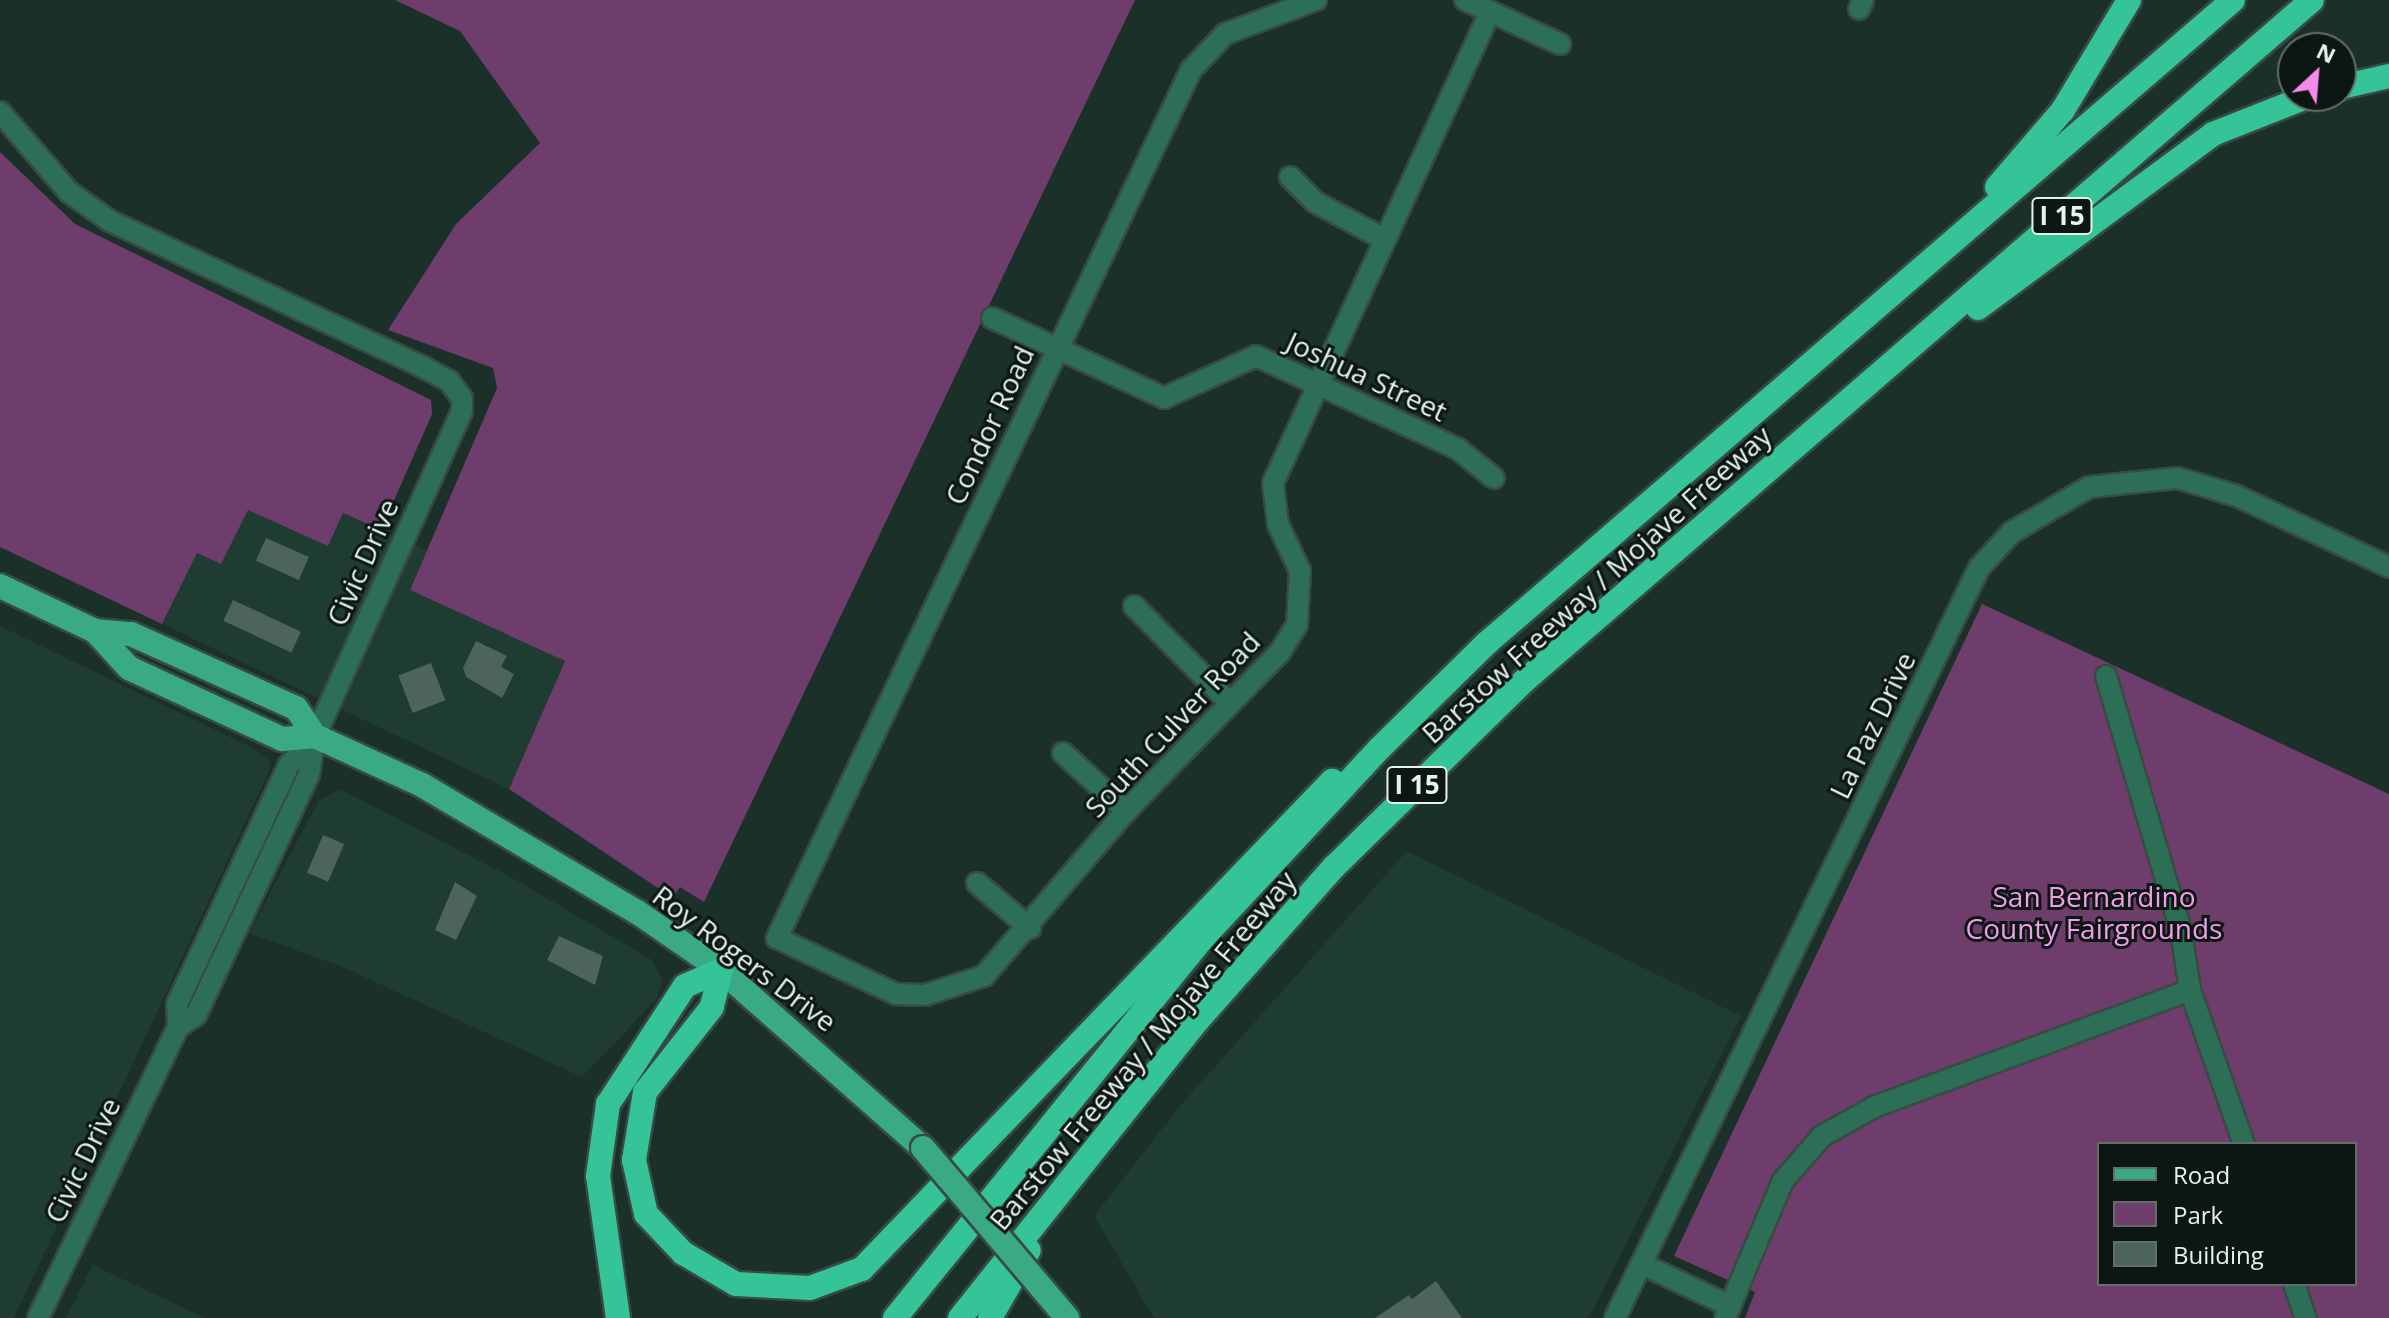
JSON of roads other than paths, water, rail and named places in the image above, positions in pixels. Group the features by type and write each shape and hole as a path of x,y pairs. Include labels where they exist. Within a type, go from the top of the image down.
{"highway":[{"path":"1943,249 2063,110 2129,0"},
{"name":"Barstow Freeway / Mojave Freeway","path":"895,1318 1200,941 1380,748 1488,642 2233,0"},
{"name":"Barstow Freeway / Mojave Freeway","path":"960,1318 1198,1020 1334,867 1524,681 2312,0"},
{"path":"2357,83 2389,76"},
{"path":"1812,431 2213,134 2277,109"},
{"path":"721,970 712,1007 645,1092 634,1160 646,1214 683,1253 736,1284 810,1288 862,1269 1319,790 1380,748"},
{"path":"618,1318 598,1176 608,1104 685,986 721,970"},
{"path":"990,1318 1067,1183"}],"main road":[{"name":"Roy Rogers Drive","path":"0,586 95,631 131,634 296,708 315,736"},
{"name":"Roy Rogers Drive","path":"95,631 129,668 282,739 315,736 422,785 637,912 721,970 923,1148 1068,1318"}],"street":[{"name":"Condor Road","path":"777,938 1056,350 1208,47 1243,25 1316,0"},
{"path":"1465,0 1560,44"},
{"name":"South Culver Road","path":"777,938 896,994 925,995 984,976 1030,928 1126,811 1280,652 1297,625 1300,571 1278,524 1273,483 1316,381 1490,12"},
{"name":"Civic Drive","path":"0,112 69,192 110,221 449,381 462,398 462,411 315,736 289,765 177,1004 178,1027 38,1318"},
{"path":"1290,177 1315,202 1384,239"},
{"name":"Joshua Street","path":"992,318 1164,398 1256,356 1458,449 1494,478"},
{"name":"La Paz Drive","path":"1615,1318 1979,568 2012,532 2089,487 2178,478 2237,496 2389,567"},
{"path":"1134,606 1229,702"},
{"path":"2106,676 2181,931 2190,990 2243,1142"},
{"path":"1063,753 1126,811"},
{"path":"977,883 1030,928"},
{"path":"1642,1264 1727,1312 1783,1181 1822,1136 1874,1107 2190,990"},
{"path":"2295,1286 2306,1318"}],"park label":[{"name":"San Bernardino County Fairgrounds","path":"2094,912"}]}
